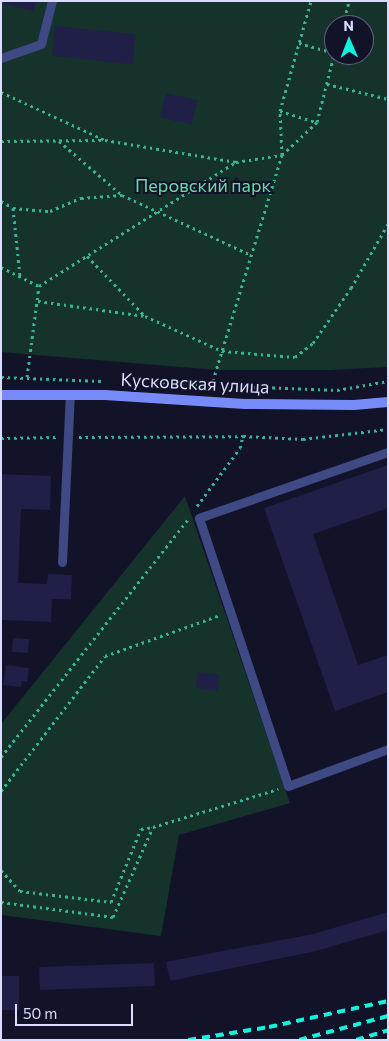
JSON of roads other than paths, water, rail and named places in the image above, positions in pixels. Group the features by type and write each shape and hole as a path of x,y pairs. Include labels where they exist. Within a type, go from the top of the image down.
{"street":[{"name":"Кусковская улица","path":"1,395 70,394 245,404 354,406 388,402"}],"lane":[{"path":"1,58 41,44 52,1"},
{"path":"62,562 70,394"},
{"path":"388,452 199,518 288,786 388,749"}],"railway":[{"path":"188,1040 269,1027 388,1001"},
{"path":"299,1040 388,1016"},
{"path":"356,1040 388,1030"}],"park label":[{"name":"Перовский парк","path":"203,185"}]}
